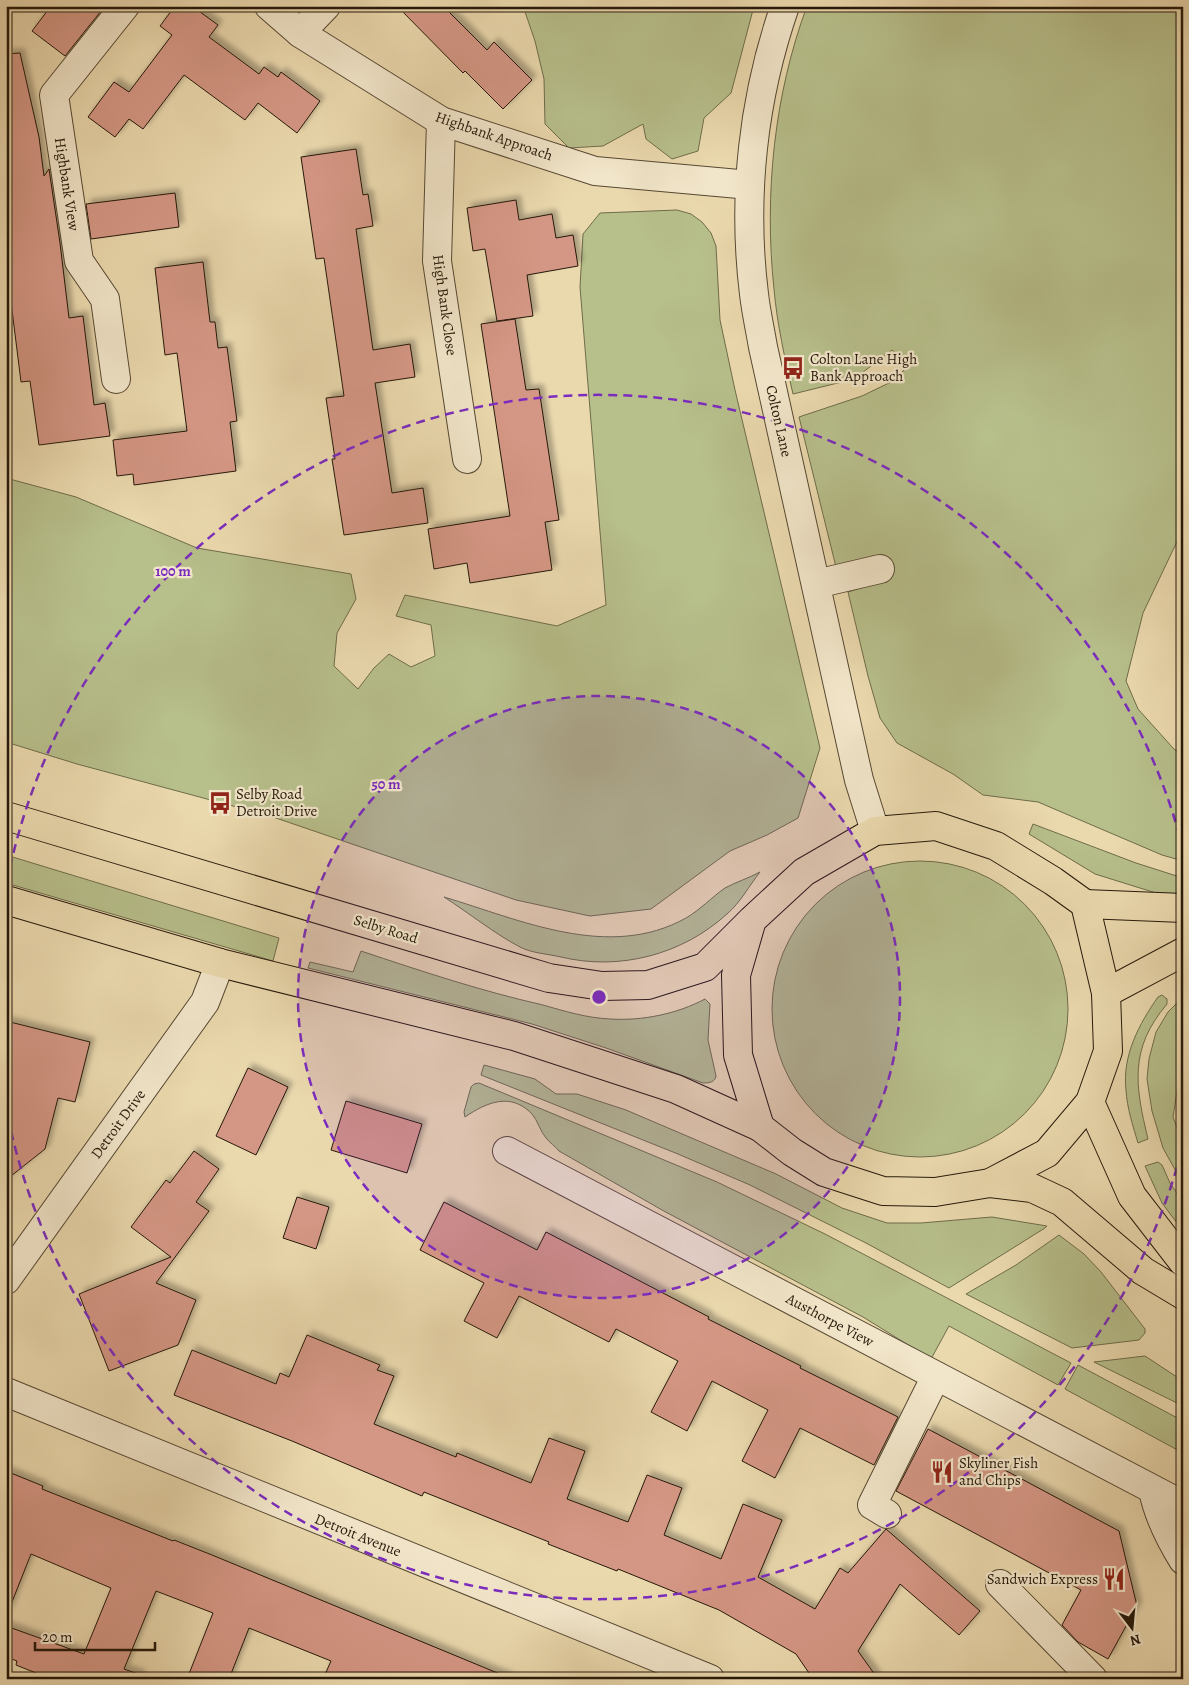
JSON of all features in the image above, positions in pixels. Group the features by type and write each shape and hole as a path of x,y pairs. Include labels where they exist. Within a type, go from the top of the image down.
{"main road":[{"name":"Selby Road","path":"6,816 549,978 602,986 648,985 705,967 804,872 875,831"},
{"path":"875,831 936,826 996,846 1053,881 1085,904 1183,908"},
{"path":"6,900 220,963 514,1036 676,1089 760,1126 792,1152 824,1172 884,1191 935,1192 990,1183 1032,1188 1062,1202 1143,1271 1183,1296"},
{"path":"990,1183 1047,1152 1090,1102 1108,1051 1106,993 1085,904"},
{"path":"752,920 736,975 738,1055 760,1126"},
{"path":"1106,993 1183,952"},
{"path":"1090,1102 1132,1196 1183,1262"}],"street":[{"name":"Highbank View","path":"116,379 105,299 79,261 54,96 125,6"},
{"name":"Highbank Approach","path":"269,6 300,33 441,121 595,171 750,185"},
{"path":"300,33 326,6"},
{"name":"Colton Lane","path":"785,6 763,85 754,137 750,185 750,242 754,295 763,347 859,780 875,831"},
{"name":"High Bank Close","path":"441,121 437,261 467,459"},
{"path":"816,584 880,569"},
{"name":"Detroit Drive","path":"6,1280 205,1002 220,963"},
{"name":"Austhorpe View","path":"508,1151 1183,1506"},
{"path":"887,1514 872,1505 936,1376"},
{"name":"Detroit Avenue","path":"6,1392 710,1679"},
{"path":"1153,1490 1156,1505 1172,1542 1183,1560"},
{"path":"1000,1584 1093,1679"}],"green space":[{"path":"523,6 754,6 731,93 704,118 698,151 672,159 646,139 643,124 603,146 569,148 545,124 544,79 535,41"},
{"path":"807,6 1183,6 1183,529 1143,613 1126,681 1138,709 1183,757 1183,861 1162,855 1038,802 983,795 953,774 897,743 880,718 848,592 883,581 884,555 836,567 799,417 862,396 893,381 909,365 892,350 854,379 793,394 775,302 771,254 771,182 779,110 796,40"},
{"path":"677,210 691,214 702,222 711,233 716,246 720,320 820,748 798,818 767,835 730,851 651,909 590,916 516,900 270,816 77,764 6,742 6,478 76,497 197,548 351,574 356,599 337,633 334,666 358,689 374,668 389,654 411,667 435,656 431,625 396,616 405,595 557,626 606,605 580,287 583,234 600,213"},
{"path":"1033,824 1136,863 1183,878 1183,896 1156,893 1095,874 1029,834"},
{"path":"6,855 279,938 273,961 6,883"},
{"path":"920,861 949,864 977,872 1002,886 1025,904 1043,927 1057,952 1065,980 1068,1009 1065,1038 1057,1066 1043,1091 1025,1114 1002,1132 977,1146 949,1154 920,1157 891,1154 863,1146 838,1132 815,1114 797,1091 783,1066 775,1038 772,1009 775,980 783,952 797,927 815,904 838,886 863,872 891,864"},
{"path":"760,872 736,905 727,914 690,940 649,956 605,962 583,961 524,949 501,936 444,897 534,925 565,932 596,936 627,936 657,930 686,918 725,888"},
{"path":"361,951 474,987 567,1012 593,1017 610,1019 647,1018 683,1009 705,999 710,1004 708,1040 716,1076 715,1080 703,1083 532,1024 308,968 310,962 353,972"},
{"path":"1162,995 1167,999 1167,1004 1146,1036 1138,1068 1140,1101 1148,1139 1138,1143 1130,1117 1125,1077 1129,1053 1138,1029 1158,997"},
{"path":"1183,997 1183,1073 1179,1079 1173,1117 1183,1143 1183,1184 1163,1148 1152,1111 1147,1079 1149,1059 1156,1032 1168,1012"},
{"path":"484,1065 535,1079 556,1094 577,1094 626,1110 776,1174 842,1208 887,1223 921,1223 992,1217 1047,1226 949,1288 866,1243 750,1185 481,1075"},
{"path":"479,1083 717,1182 825,1234 1071,1363 1058,1385 949,1326 931,1359 863,1317 662,1210 559,1151 546,1138 532,1114 524,1107 507,1101 499,1102 482,1107 465,1117 464,1112 471,1087"},
{"path":"1158,1162 1162,1165 1170,1183 1183,1202 1183,1231 1162,1203 1145,1166"},
{"path":"1059,1235 1084,1254 1101,1272 1145,1329 1145,1333 1139,1340 1072,1348 966,1294 1016,1265"},
{"path":"1145,1356 1183,1381 1183,1406 1094,1362"},
{"path":"1078,1365 1183,1421 1183,1453 1065,1389"}],"building":[{"path":"51,6 105,6 65,56 32,31"},
{"path":"175,6 192,6 218,25 209,37 259,74 264,67 278,77 281,72 320,101 297,133 258,103 245,120 184,75 143,129 129,119 115,137 88,117 114,82 129,92 172,35 160,26"},
{"path":"397,6 443,6 487,50 494,42 532,80 503,109 465,71 463,73"},
{"path":"20,53 39,137 44,176 49,169 69,318 83,316 94,405 105,403 110,436 39,445 30,381 21,382 6,262 6,54"},
{"path":"356,149 363,195 368,194 373,226 356,229 373,350 410,344 415,377 375,383 392,493 423,488 428,523 344,535 332,459 335,459 326,398 344,396 324,258 316,259 301,157"},
{"path":"175,193 179,227 91,239 86,204"},
{"path":"516,200 519,220 552,214 556,238 573,235 578,266 527,275 533,316 497,321 485,249 473,251 467,208"},
{"path":"203,262 210,322 215,322 218,348 227,347 237,421 230,422 236,471 134,485 133,474 117,476 113,440 187,431 177,353 165,355 155,268"},
{"path":"515,319 526,390 539,389 559,520 545,522 552,570 470,583 467,563 434,569 428,529 510,516 481,324"},
{"path":"6,1021 90,1042 75,1102 58,1098 45,1149 6,1180"},
{"path":"248,1068 288,1087 256,1155 216,1136"},
{"path":"346,1101 422,1124 407,1173 331,1150"},
{"path":"194,1151 219,1169 196,1202 209,1211 156,1283 196,1300 178,1345 109,1371 79,1294 171,1257 131,1227 166,1180 170,1183"},
{"path":"297,1197 329,1207 316,1249 283,1238"},
{"path":"444,1202 537,1250 546,1232 709,1317 708,1319 801,1366 800,1368 898,1417 874,1465 800,1428 775,1478 742,1461 768,1410 712,1381 687,1431 651,1412 678,1361 616,1329 609,1342 519,1296 497,1338 464,1321 484,1283 420,1250"},
{"path":"307,1335 380,1365 377,1370 394,1376 374,1424 456,1457 457,1453 531,1483 549,1438 585,1451 567,1499 628,1522 647,1475 682,1488 664,1535 721,1559 743,1504 782,1520 758,1577 815,1609 840,1568 848,1573 886,1529 980,1611 959,1635 900,1584 858,1651 878,1679 813,1679 796,1654 719,1610 618,1569 617,1571 548,1544 549,1542 424,1492 422,1496 292,1441 174,1395 192,1350 276,1384 280,1373 289,1377"},
{"path":"928,1429 1119,1531 1137,1606 1108,1659 1078,1642 1062,1625 1081,1590 896,1491"},
{"path":"6,1471 43,1486 42,1489 212,1555 512,1679 323,1679 331,1661 249,1628 229,1679 187,1679 213,1613 156,1591 124,1669 141,1675 140,1679 51,1679 16,1665 17,1661 6,1657 6,1626 84,1654 111,1588 31,1554 8,1612 6,1612"}],"place":[{"name":"Colton Lane High Bank Approach","path":"793,368"},
{"name":"Selby Road Detroit Drive","path":"220,803"},
{"name":"Skyliner Fish and Chips","path":"942,1472"},
{"name":"Sandwich Express","path":"1114,1579"}]}
